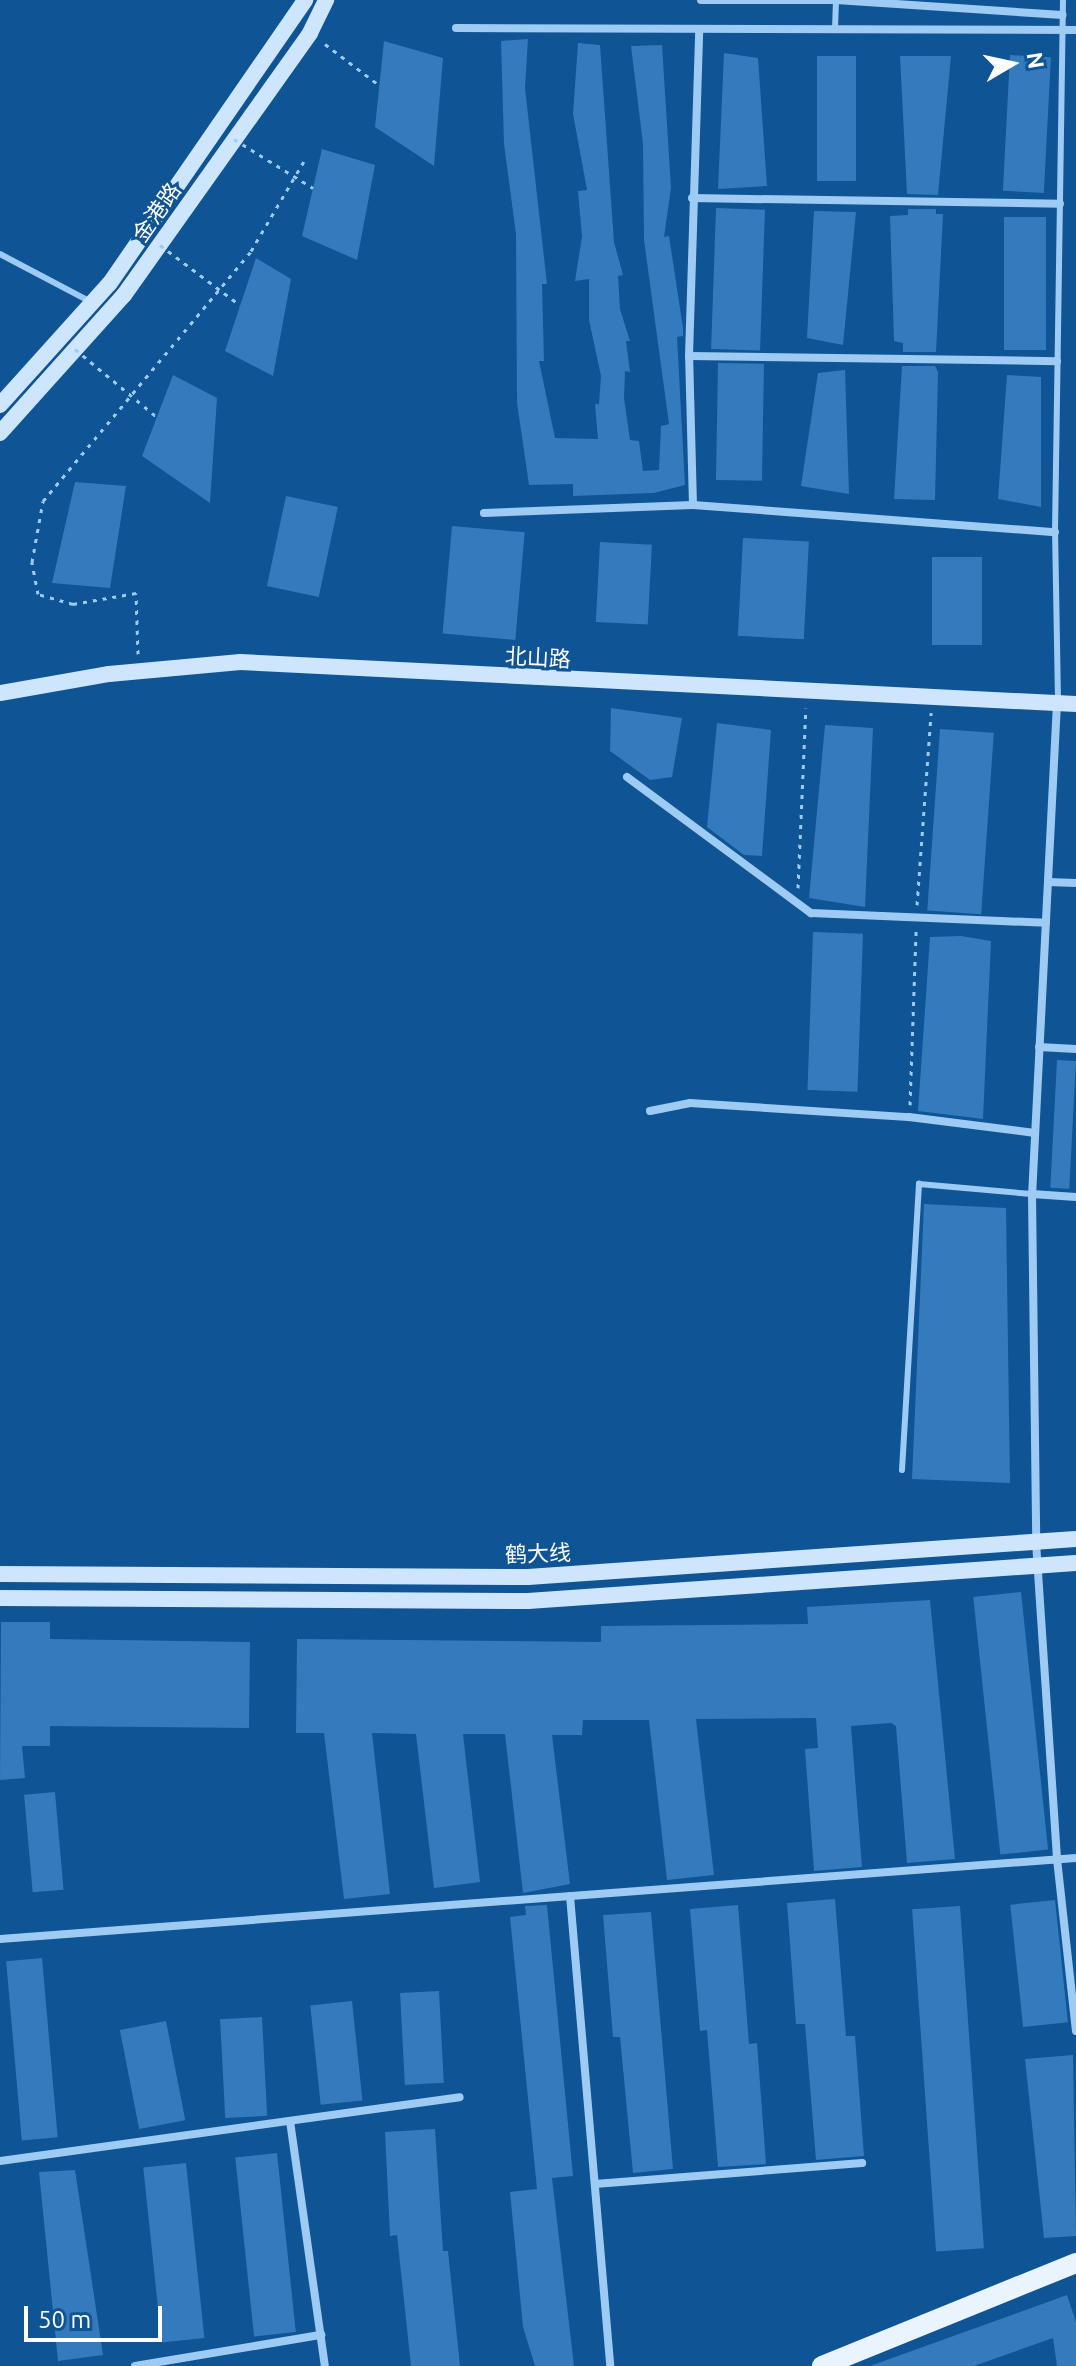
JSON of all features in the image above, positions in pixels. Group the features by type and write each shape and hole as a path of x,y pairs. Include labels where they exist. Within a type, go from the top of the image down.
{"main road":[{"name":"金港路","path":"0,405 92,303 305,0"},
{"name":"金港路","path":"0,433 75,349 160,245 310,33 326,0"},
{"name":"北山路","path":"0,693 139,671 240,662 807,693 1076,704"},
{"name":"鹤大线","path":"0,1574 528,1577 1076,1539"},
{"name":"鹤大线","path":"0,1598 528,1601 1076,1563"},
{"path":"822,2366 1076,2263"}],"street":[{"path":"701,0 836,0 1063,15"},
{"path":"456,28 1076,30"},
{"path":"693,505 689,356 699,29"},
{"path":"692,198 1060,204"},
{"path":"689,356 1057,361"},
{"path":"484,513 693,505 1055,532"},
{"path":"1057,703 1032,1194 1036,1542 1057,1859 1076,2031"},
{"path":"627,777 811,913 1046,923"},
{"path":"1048,882 1076,883"},
{"path":"1039,1047 1076,1049"},
{"path":"650,1111 690,1103 909,1117 1035,1133"},
{"path":"1032,1194 1076,1197"},
{"path":"0,1939 1076,1858"},
{"path":"570,1896 610,2366"},
{"path":"0,2161 460,2097"},
{"path":"290,2121 325,2366"},
{"path":"595,2184 862,2163"},
{"path":"135,2366 321,2335"}],"lane":[{"path":"835,29 836,0"},
{"path":"1057,703 1061,670 1055,532 1063,0"},
{"path":"0,254 92,303"},
{"path":"902,1470 919,1184 1032,1194"}],"path":[{"path":"310,33 379,85"},
{"path":"234,139 313,188"},
{"path":"139,671 136,593 73,604 38,594 32,562 43,501 251,251 304,161"},
{"path":"160,245 240,305"},
{"path":"75,349 157,417"},
{"path":"798,904 807,693"},
{"path":"909,1117 916,918 932,698"}],"building":[{"path":"528,39 525,88 547,284 542,284 544,361 539,361 555,438 598,439 595,404 599,404 601,376 589,320 589,279 575,281 582,237 578,191 587,190 573,114 578,43 600,45 614,242 623,275 618,276 620,309 630,341 626,341 630,372 625,371 624,398 630,440 639,441 643,471 659,470 661,426 669,424 644,240 643,144 631,46 662,45 671,188 664,237 669,236 683,328 683,336 677,337 685,485 654,493 573,496 573,484 529,485 517,403 516,234 504,144 501,41"},
{"path":"384,41 443,58 434,166 375,127"},
{"path":"724,53 758,58 767,186 718,189"},
{"path":"1010,55 1051,57 1044,193 1003,191"},
{"path":"817,56 856,56 856,181 817,181"},
{"path":"900,56 951,56 938,195 907,194"},
{"path":"322,149 375,165 357,260 302,236"},
{"path":"716,208 765,210 760,351 711,349"},
{"path":"908,209 936,209 936,214 943,214 936,352 903,352 903,343 894,341 890,216 908,215"},
{"path":"814,211 856,212 843,345 807,338"},
{"path":"1004,217 1046,217 1046,350 1004,350"},
{"path":"256,258 291,279 273,376 225,351"},
{"path":"718,363 764,364 762,481 716,480"},
{"path":"902,366 935,366 938,372 935,500 894,499"},
{"path":"845,370 849,494 801,486 818,373"},
{"path":"173,375 217,398 210,503 142,456"},
{"path":"1007,375 1041,377 1041,507 998,499"},
{"path":"75,482 126,486 110,588 52,583"},
{"path":"286,496 338,507 319,597 267,586"},
{"path":"452,526 525,532 515,640 443,634"},
{"path":"743,538 809,541 804,639 738,636"},
{"path":"600,542 652,545 648,625 596,622"},
{"path":"932,557 982,557 982,645 932,645"},
{"path":"611,708 682,718 672,777 650,780 610,751"},
{"path":"717,723 771,730 762,856 744,855 707,827"},
{"path":"825,725 873,728 865,907 809,898"},
{"path":"940,729 994,733 981,914 927,911"},
{"path":"813,932 863,934 857,1092 807,1090"},
{"path":"961,936 991,941 983,1119 918,1111 930,937"},
{"path":"1057,1060 1076,1061 1069,1189 1050,1188"},
{"path":"924,1204 1006,1208 1010,1483 912,1479"},
{"path":"1021,1592 1048,1850 1000,1855 973,1597"},
{"path":"930,1600 955,1859 907,1863 896,1726 891,1723 851,1726 862,1867 814,1871 805,1749 818,1748 816,1718 696,1719 714,1875 667,1880 649,1720 583,1720 582,1735 552,1735 570,1884 523,1893 505,1734 463,1734 480,1882 434,1888 416,1734 372,1733 390,1894 344,1899 324,1733 296,1733 297,1639 601,1642 601,1626 808,1624 807,1607"},
{"path":"1,1622 50,1622 50,1639 250,1642 249,1728 50,1726 50,1746 22,1746 25,1778 0,1780"},
{"path":"55,1792 64,1890 33,1892 24,1795"},
{"path":"835,1899 846,2036 855,2036 864,2156 816,2160 805,2024 796,2024 787,1903"},
{"path":"1055,1900 1068,2022 1023,2027 1010,1905"},
{"path":"547,1905 573,2176 552,2178 574,2366 535,2366 523,2327 510,2192 537,2189 510,1917 526,1915 525,1906"},
{"path":"738,1905 749,2044 757,2043 766,2164 718,2167 707,2030 700,2031 690,1909"},
{"path":"960,1906 984,2248 936,2252 912,1909"},
{"path":"651,1912 673,2169 633,2173 620,2037 613,2037 603,1915"},
{"path":"42,1958 58,2137 22,2140 6,1961"},
{"path":"439,1991 444,2083 405,2085 400,1993"},
{"path":"352,2001 362,2100 321,2105 310,2005"},
{"path":"262,2017 267,2116 225,2118 220,2019"},
{"path":"166,2021 185,2120 139,2129 120,2030"},
{"path":"1073,2055 1076,2236 1044,2238 1025,2059"},
{"path":"435,2129 443,2251 448,2251 460,2366 411,2366 397,2235 390,2236 385,2132"},
{"path":"277,2153 296,2332 254,2336 235,2157"},
{"path":"186,2163 204,2338 162,2343 143,2167"},
{"path":"75,2170 103,2355 58,2361 39,2172"},
{"path":"1067,2295 1076,2322 1076,2366 1057,2366 1053,2338 974,2366 870,2366"}]}
